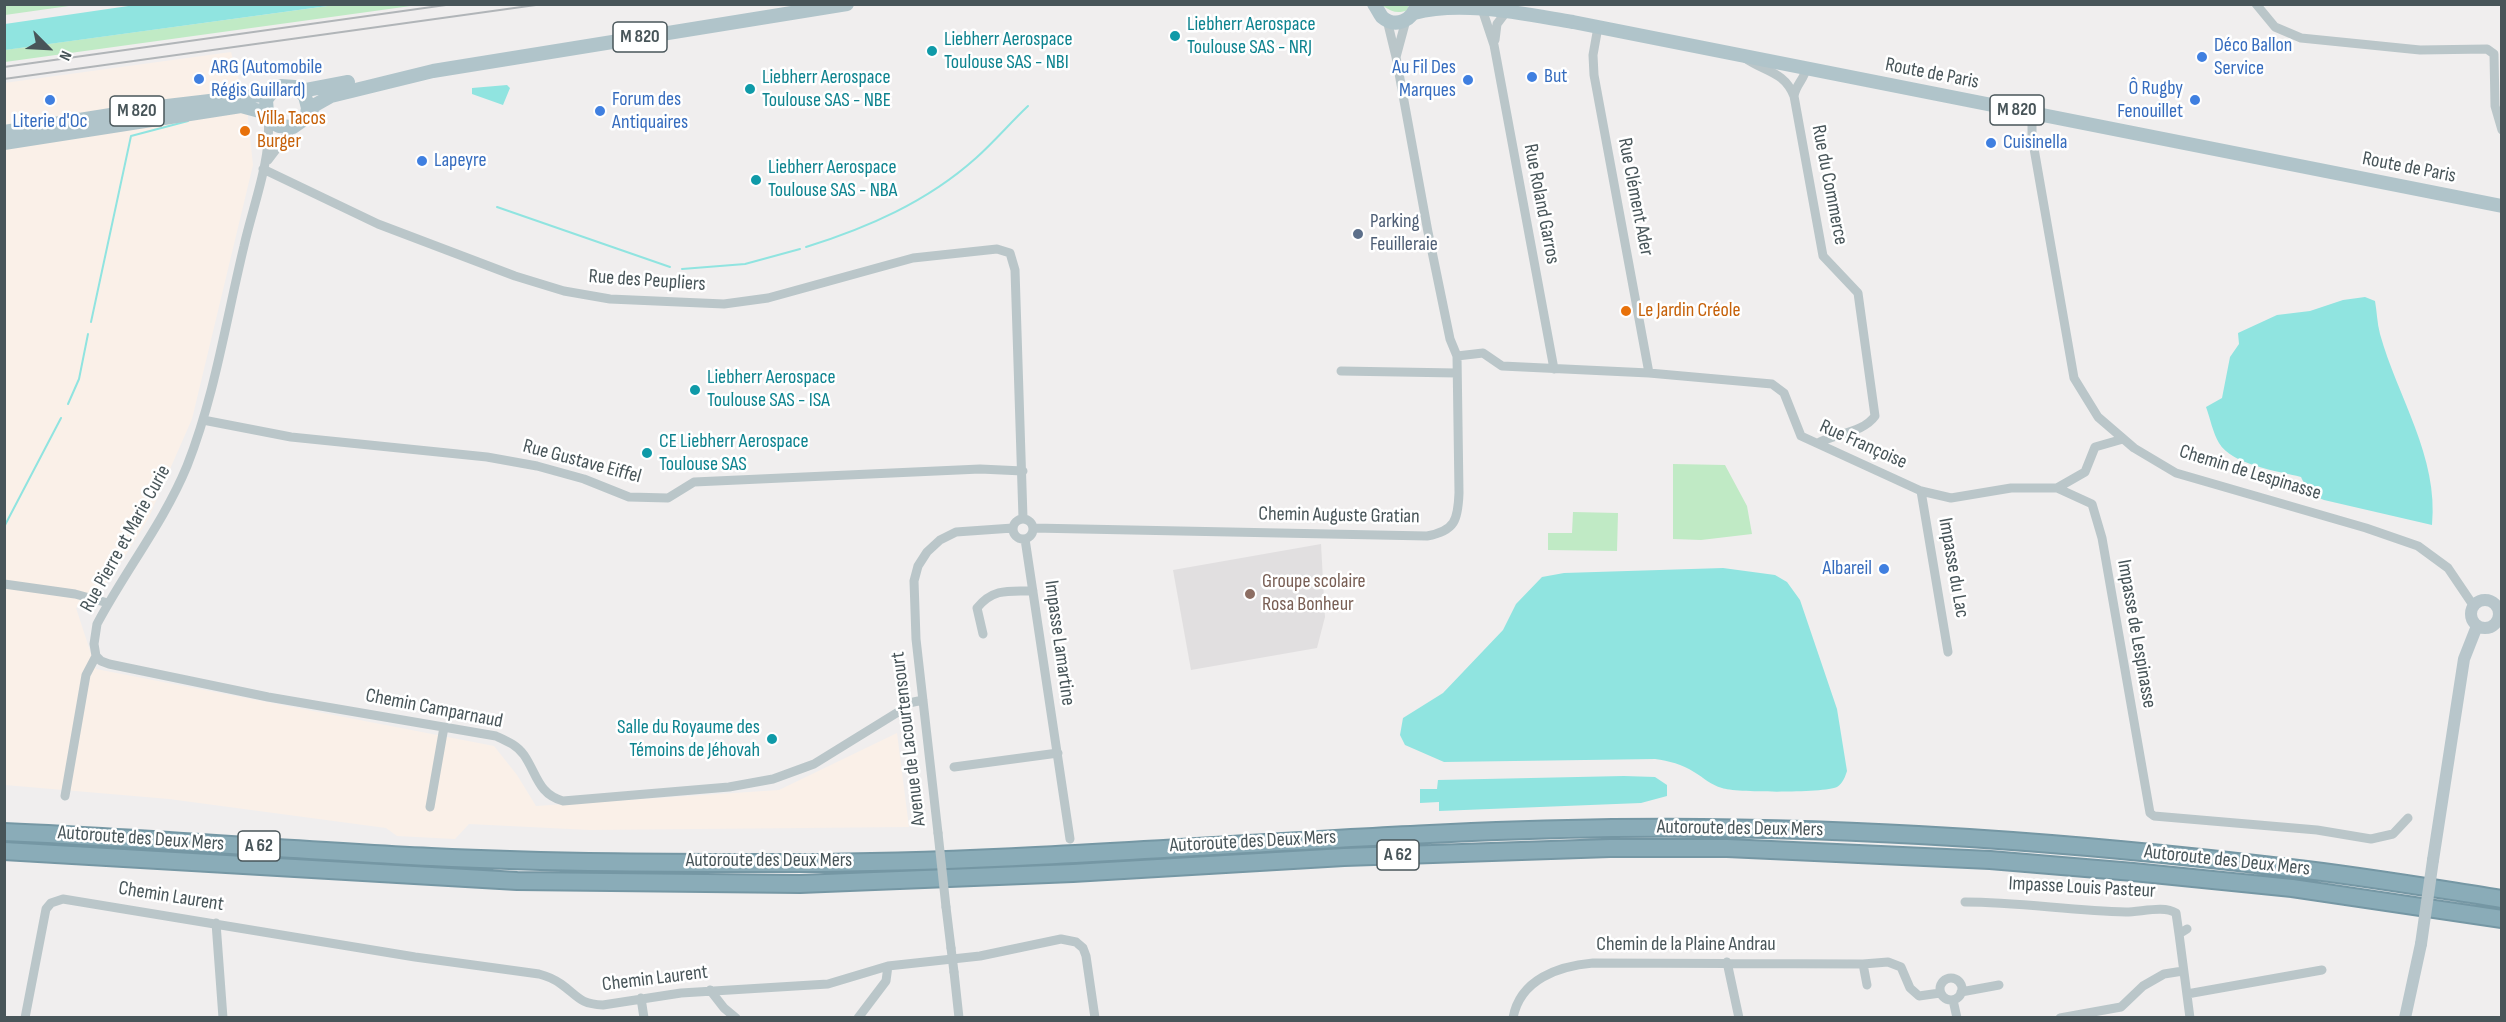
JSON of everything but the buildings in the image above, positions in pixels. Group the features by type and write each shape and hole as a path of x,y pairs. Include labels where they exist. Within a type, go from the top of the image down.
{"highway":[{"name":"Autoroute des Deux Mers","path":"4,832 451,858 798,863 1073,855 1343,837 1610,828 1728,828 1992,840 2134,851 2294,868 2502,899"},
{"name":"Autoroute des Deux Mers","path":"4,851 517,881 800,884 966,878 1367,856 1610,848 1727,848 1990,860 2133,872 2292,888 2502,919"}],"main road":[{"name":"M 820","path":"301,91 847,4"},
{"path":"1376,5 1380,14 1387,20"},
{"name":"Route de Paris","path":"1387,20 1393,22 1432,7 1487,7 2502,206"},
{"name":"Route de Paris","path":"1487,7 1532,15"},
{"name":"M 820","path":"307,114 315,105 331,96 433,71"},
{"path":"281,86 295,87 301,91 308,102 307,114 298,124 293,127 279,126 267,115 266,100 269,94 281,86"},
{"name":"M 820","path":"4,132 166,106 269,94"},
{"name":"M 820","path":"4,143 241,106 267,115"}],"street":[{"path":"2256,4 2276,27 2301,38 2420,50 2487,49 2494,54 2495,106 2502,130"},
{"name":"Rue Roland Garros","path":"1487,7 1554,369"},
{"name":"Rue Roland Garros","path":"1494,45 1497,24 1506,12"},
{"name":"Chemin Auguste Gratian","path":"1396,57 1412,13"},
{"name":"Chemin Auguste Gratian","path":"1033,528 1427,536 1443,533 1453,524 1458,512 1460,432 1457,356 1450,339 1387,20"},
{"name":"Rue Clément Ader","path":"1598,27 1593,55 1594,75 1649,373"},
{"path":"1743,56 1759,68 1782,77 1787,81 1794,96"},
{"path":"1794,96 1796,87 1805,77 1806,69"},
{"name":"Rue du Commerce","path":"1794,96 1823,256 1858,293 1875,417 1868,426 1832,435 1818,443"},
{"name":"Chemin de Lespinasse","path":"2032,114 2032,137 2074,378 2098,417 2123,439 2176,473 2366,528 2418,546 2448,568 2474,605"},
{"name":"Rue Pierre et Marie Curie","path":"65,796 86,675 96,656 94,644 97,624 167,507 186,467 203,420 265,165 269,131 267,115"},
{"name":"Rue Pierre et Marie Curie","path":"265,165 293,127"},
{"name":"Rue des Peupliers","path":"265,165 378,224 416,239 537,283 602,298 724,304 747,302 913,258 997,249 1010,253 1015,270 1023,471"},
{"name":"Rue Françoise","path":"1457,356 1483,353 1502,366 1649,373 1772,384 1784,393 1801,436 1921,491 1951,498 2011,488 2057,488 2085,472 2095,447 2123,439"},
{"path":"1341,371 1456,373"},
{"name":"Rue Gustave Eiffel","path":"203,420 291,437 487,457 537,466 584,479 629,497 668,498 694,482 969,469 1023,471"},
{"path":"1023,471 1023,518"},
{"name":"Impasse de Lespinasse","path":"2057,488 2092,504 2102,538 2147,809 2154,816 2317,830 2372,839 2393,834 2408,818"},
{"name":"Impasse du Lac","path":"1921,491 1948,652"},
{"path":"1023,518 1030,521 1033,528 1030,536 1024,539 1017,537 1013,528 1017,520 1023,518"},
{"name":"Avenue de Lacourtensourt","path":"959,1017 923,705 913,604 914,581 918,566 927,552 940,540 956,532 1013,528"},
{"name":"Impasse Lamartine","path":"1024,539 1070,839"},
{"path":"4,584 75,594 108,603"},
{"path":"983,634 977,608 986,597 1002,591 1033,591"},
{"path":"2497,598 2499,623 2488,628 2477,626 2470,615 2474,605 2497,598"},
{"path":"2404,1017 2421,944 2464,659 2477,626"},
{"name":"Chemin Camparnaud","path":"96,656 109,664 268,697 496,736 508,741 524,756 542,790 562,801 729,787 773,779 814,764 903,709 909,703 923,705"},
{"path":"430,807 444,727"},
{"path":"954,767 1058,753"},
{"name":"Chemin Laurent","path":"25,1017 46,909 51,903 63,899 415,957 539,974 554,979 580,1001 590,1005 710,990 828,984 888,966 980,956 1061,939 1076,942 1083,948 1095,1017"},
{"name":"Impasse Louis Pasteur","path":"1965,902 1997,902 2122,912 2167,910 2176,914 2183,931 2183,971 2190,1017"},
{"path":"216,923 223,1017"},
{"path":"1727,962 1739,1017"},
{"name":"Chemin de la Plaine Andrau","path":"1513,1017 1521,997 1547,973 1566,967 1593,963 1863,964 1888,962 1901,967 1910,988 1918,996 1940,993"},
{"path":"1863,964 1868,986"},
{"path":"858,1017 886,981 888,966"},
{"path":"2187,994 2322,970"},
{"path":"2060,1017 2121,1006 2143,986 2164,974 2183,971"},
{"path":"1953,1000 1943,998 1940,993 1940,987 1948,979 1955,979 1960,984 1961,992"},
{"path":"1953,1000 1961,992 1999,985"},
{"path":"710,990 724,1008 736,1017"},
{"path":"641,998 644,1017"},
{"path":"1953,1000 1957,1017"}],"shaded area":[{"path":"231,52 247,109 253,165 192,419 148,519 110,580 76,608 96,669 494,746 517,775 536,806 779,790 897,733 909,827 590,830 469,824 455,839 397,836 386,828 169,799 5,785 4,83"},
{"name":"Groupe scolaire Rosa Bonheur","path":"1321,544 1325,617 1317,648 1191,670 1173,570"}],"green space":[{"path":"5,4 76,4 76,5 5,15"},
{"path":"1409,4 1408,10 1401,12 1392,11 1383,6"},
{"path":"335,5 418,5 5,62 4,50"},
{"path":"1673,464 1725,465 1747,506 1752,534 1701,540 1673,539"},
{"path":"1573,512 1618,513 1617,551 1548,550 1548,533 1572,533"}],"water":[{"path":"142,4 335,5 5,50 5,24"},
{"path":"507,85 510,88 503,105 472,94 472,88"},
{"path":"2365,297 2375,301 2379,330 2387,357 2423,451 2429,475 2432,525 2324,500 2309,494 2301,477 2256,466 2234,457 2219,443 2206,407 2222,398 2230,357 2239,344 2238,333 2277,315 2310,311 2343,300"},
{"path":"1723,568 1775,575 1787,582 1800,600 1837,709 1847,771 1837,787 1799,791 1730,790 1714,785 1680,765 1655,759 1444,762 1405,745 1400,735 1403,718 1443,693 1503,630 1516,604 1542,577 1564,573"},
{"path":"1655,777 1667,785 1667,796 1641,803 1439,811 1439,802 1420,803 1420,789 1437,789 1438,780"}],"waterway":[{"path":"806,247 874,222 937,188 976,158 1028,106"},
{"path":"91,322 131,136 188,121"},
{"path":"497,207 670,267"},
{"path":"682,269 745,264 800,249"},
{"path":"68,404 79,379 88,334"},
{"path":"4,527 61,418"}],"railway":[{"path":"4,67 453,4"},
{"path":"4,79 543,4"}],"place":[{"name":"Liebherr Aerospace Toulouse SAS - NRJ","path":"1175,36"},
{"name":"Liebherr Aerospace Toulouse SAS - NBI","path":"932,51"},
{"name":"Déco Ballon Service","path":"2202,57"},
{"name":"But","path":"1532,77"},
{"name":"ARG (Automobile Régis Guillard)","path":"199,79"},
{"name":"Au Fil Des Marques","path":"1468,80"},
{"name":"Liebherr Aerospace Toulouse SAS - NBE","path":"750,89"},
{"name":"Literie d'Oc","path":"50,100"},
{"name":"Ô Rugby Fenouillet","path":"2195,100"},
{"name":"Forum des Antiquaires","path":"600,111"},
{"name":"Villa Tacos Burger","path":"245,131"},
{"name":"Cuisinella","path":"1991,143"},
{"name":"Lapeyre","path":"422,161"},
{"name":"Liebherr Aerospace Toulouse SAS - NBA","path":"756,180"},
{"name":"Parking Feuilleraie","path":"1358,234"},
{"name":"Le Jardin Créole","path":"1626,311"},
{"name":"Liebherr Aerospace Toulouse SAS - ISA","path":"695,390"},
{"name":"CE Liebherr Aerospace Toulouse SAS","path":"647,453"},
{"name":"Albareil","path":"1884,569"},
{"name":"Groupe scolaire Rosa Bonheur","path":"1250,594"},
{"name":"Salle du Royaume des Témoins de Jéhovah","path":"772,739"}]}
